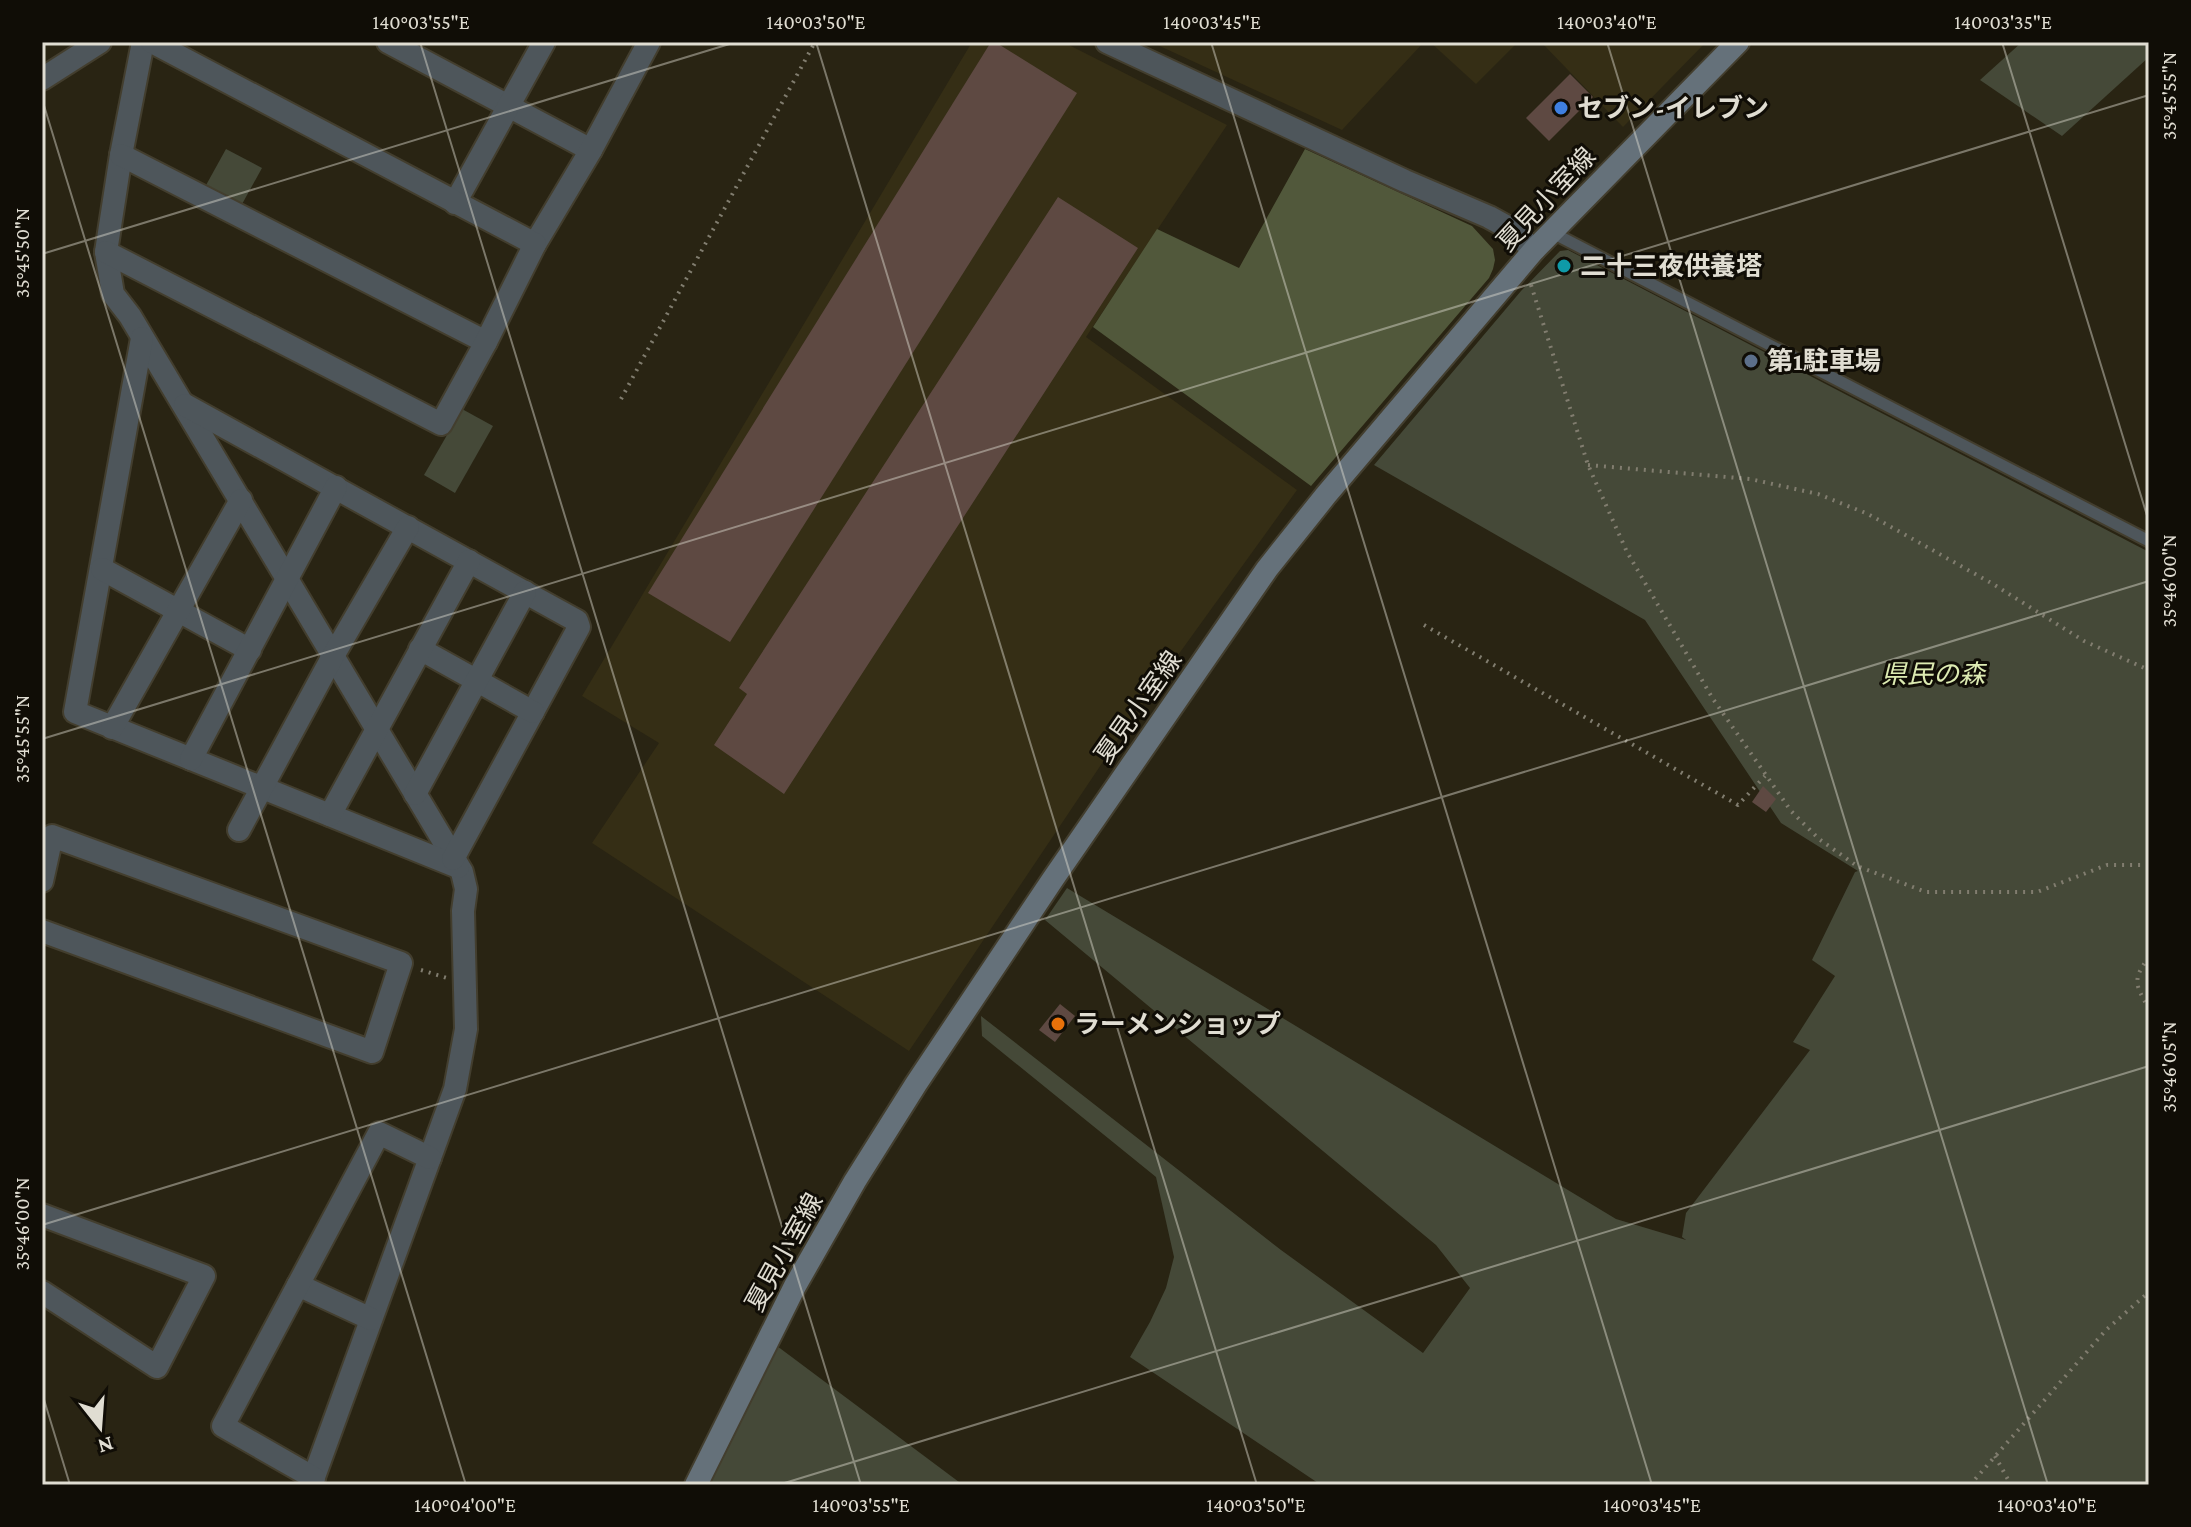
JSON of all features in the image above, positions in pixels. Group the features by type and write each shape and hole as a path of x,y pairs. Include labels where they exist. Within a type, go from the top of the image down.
{"main road":[{"name":"夏見小室線","path":"696,1485 795,1286 855,1181 1053,879 1267,569 1534,250 1738,42"}],"street":[{"path":"42,79 100,42"},
{"path":"143,42 106,252 113,294 130,316 184,405 462,872 466,889 463,911 466,1029 455,1089 313,1481 223,1426 379,1133 430,1158"},
{"path":"152,42 535,244"},
{"path":"388,42 591,150"},
{"path":"455,203 544,42"},
{"path":"106,252 441,424 535,244 591,150 649,42"},
{"path":"1107,42 1489,217 1509,228 1534,250"},
{"path":"121,155 486,342"},
{"path":"142,338 75,712 456,863"},
{"path":"184,405 577,621 579,627 456,863"},
{"path":"191,759 336,487"},
{"path":"112,728 241,500"},
{"path":"239,830 333,656 408,527"},
{"path":"330,815 469,561"},
{"path":"102,569 250,650"},
{"path":"415,794 525,592"},
{"path":"420,649 533,712"},
{"path":"42,881 52,836 401,963 372,1052 42,931"},
{"path":"42,1215 204,1276 157,1367 42,1292"},
{"path":"298,1285 371,1319"}],"lane":[{"path":"1551,232 2149,541"}],"path":[{"path":"621,399 815,42"},
{"path":"1530,283 1588,465 1627,552 1713,699 1791,811 1819,839 1857,866 1926,892 2037,892 2107,865 2149,865"},
{"path":"1588,465 1750,479 1818,494 1868,514 1993,584 2084,641 2149,670"},
{"path":"1424,625 1738,805 1765,776"},
{"path":"2149,957 2137,975 2139,990 2149,1009"},
{"path":"401,963 464,982"},
{"path":"1970,1485 2106,1330 2149,1292"},
{"path":"1995,1456 2011,1485"}],"shaded area":[{"path":"972,42 1063,42 1227,125 1086,337 1297,490 1129,723 909,1051 592,843 659,743 582,696"},
{"path":"1151,42 1424,42 1342,130"},
{"path":"1430,42 1518,42 1476,84"},
{"path":"1541,42 1706,42 1623,127"}],"green space":[{"path":"2022,42 2149,42 2149,57 2062,136 1980,80"},
{"path":"226,149 262,168 241,206 205,187"},
{"path":"1305,149 1472,226 1493,249 1495,260 1489,278 1311,486 1093,327 1157,229 1239,268"},
{"name":"県民の森","path":"1568,250 2149,552 2149,1485 1321,1485 1130,1357 1166,1288 1174,1257 1156,1177 982,1036 981,1016 1281,1250 1423,1353 1470,1288 1436,1245 1045,920 1067,888 1616,1219 1686,1240 1682,1237 1686,1213 1810,1050 1793,1042 1835,976 1812,960 1858,871 1781,823 1645,620 1374,465 1521,291 1560,251"},
{"path":"462,409 493,426 455,493 424,475"},
{"path":"777,1346 963,1485 709,1485"}],"building":[{"path":"991,42 1077,93 730,642 648,593"},
{"path":"1570,74 1593,97 1549,141 1526,118"},
{"path":"1058,197 1138,248 784,794 714,745 747,694 739,688"},
{"path":"1763,786 1776,799 1766,812 1752,802"},
{"path":"1060,1004 1075,1016 1055,1042 1039,1030"}],"place":[{"name":"セブン-イレブン","path":"1561,108"},
{"name":"二十三夜供養塔","path":"1564,266"},
{"name":"第1駐車場","path":"1751,361"},
{"name":"ラーメンショップ","path":"1058,1024"}]}
